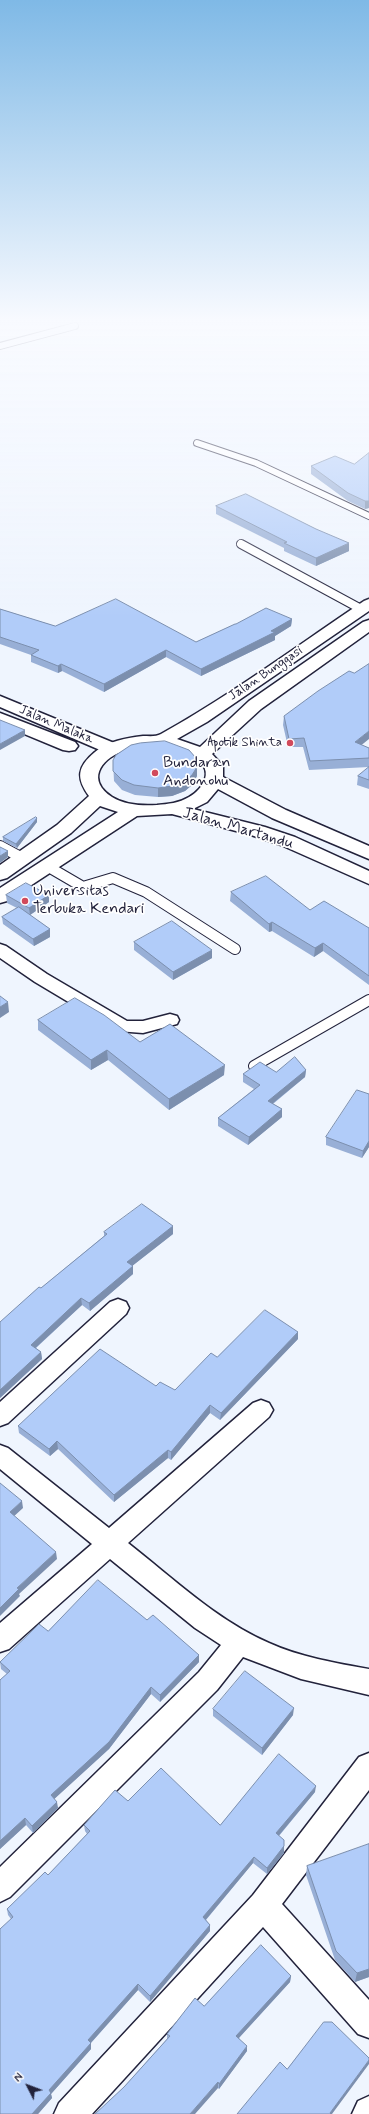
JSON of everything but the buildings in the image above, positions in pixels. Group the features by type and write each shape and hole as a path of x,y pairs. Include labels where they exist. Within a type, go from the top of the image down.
{"main road":[{"name":"Jalan Bunggasi","path":"162,741 201,718 365,606"},
{"name":"Jalan Bunggasi","path":"202,754 255,705 369,625"},
{"name":"Jalan Malaka","path":"0,701 105,753"},
{"name":"Jalan Malaka","path":"1,720 105,753"},
{"path":"162,741 184,746 202,754 210,762 215,771 215,780 208,792 203,796 192,803 172,809 153,812 120,807 99,797 91,788 88,777 90,767 105,753 136,742 162,741"},
{"name":"Jalan Martandu","path":"215,780 279,814 369,853"},
{"path":"0,874 24,859 71,822 99,797"},
{"name":"Jalan Martandu","path":"172,809 258,831 288,841 369,878"},
{"path":"0,897 134,810"}],"street":[{"path":"0,950 41,978 124,1028 143,1028 170,1020"},
{"path":"0,1416 118,1308"},
{"path":"0,1640 261,1410"},
{"path":"0,1455 108,1544 204,1619 239,1642 262,1653 340,1677 369,1682"},
{"path":"0,1887 208,1681 239,1642"},
{"path":"70,2114 263,1905 369,1767"},
{"path":"263,1905 369,2023"}],"lane":[{"path":"197,442 256,463 369,516"},
{"path":"241,544 365,606"},
{"path":"0,846 24,859"},
{"path":"47,866 83,887 113,878 146,892 235,949"},
{"path":"254,1066 369,1000"}],"place":[{"name":"Apotik Shinta","path":"290,743"},
{"name":"Bundaran Andonohu","path":"155,773"},
{"name":"Universitas Terbuka Kendari","path":"25,901"}]}
